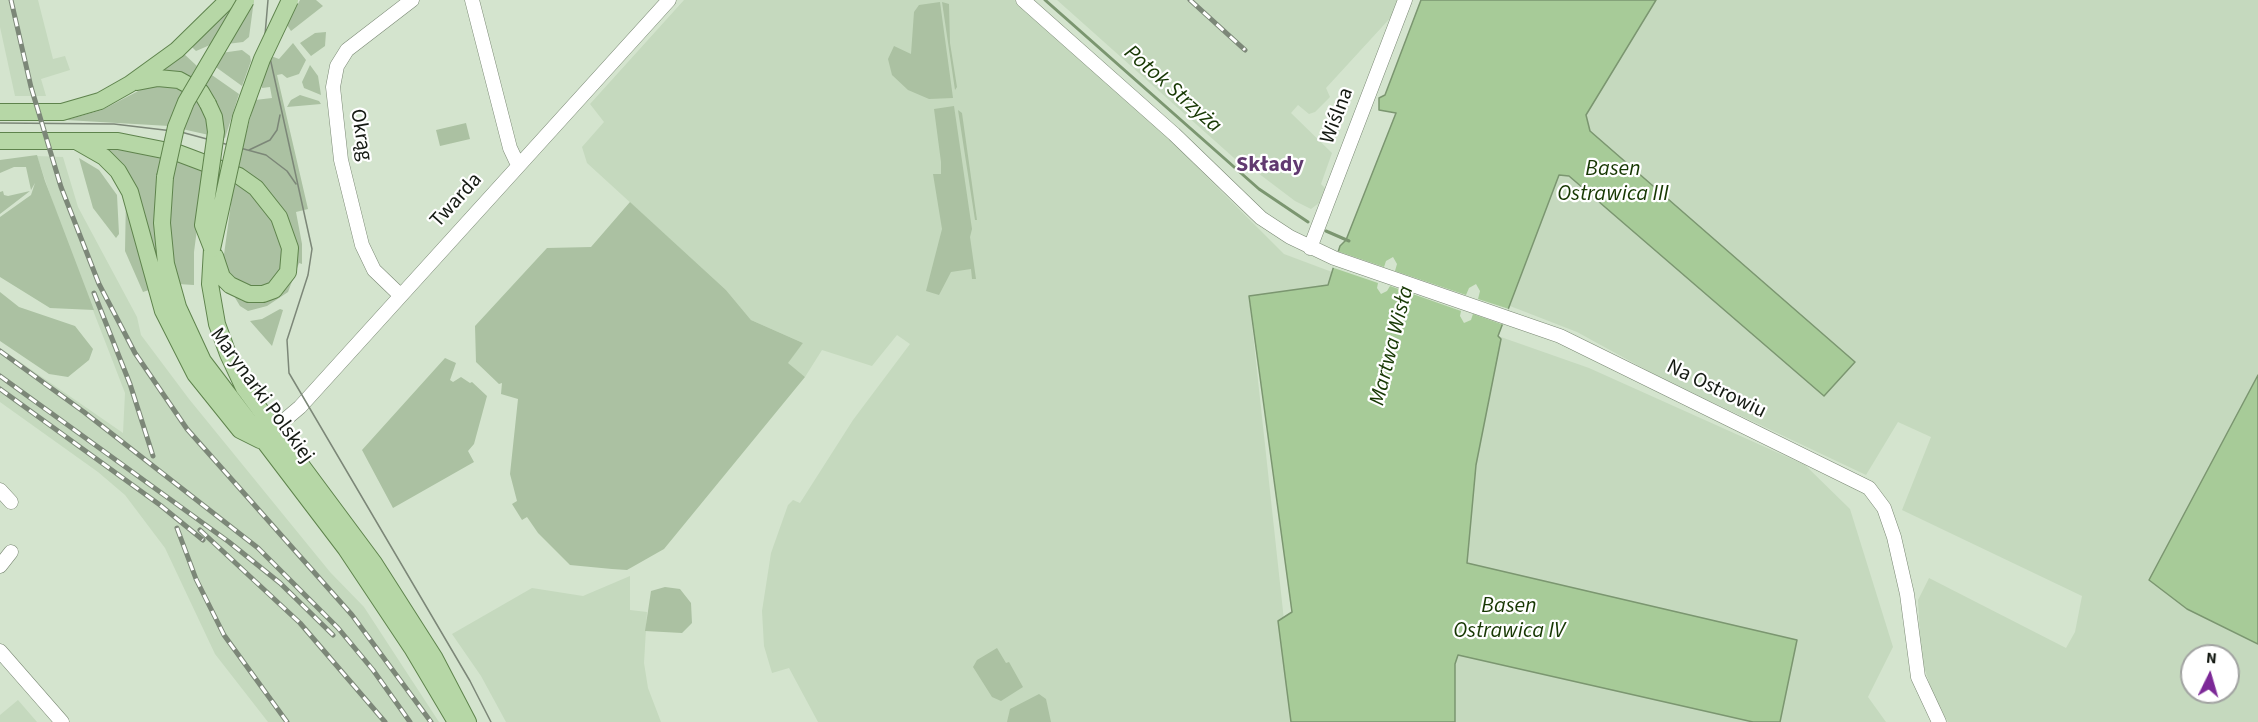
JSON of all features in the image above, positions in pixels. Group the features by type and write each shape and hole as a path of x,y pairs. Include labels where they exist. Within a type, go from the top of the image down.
{"main road":[{"path":"0,112 70,110 100,101 130,84 177,50 228,0"},
{"name":"Marynarki Polskiej","path":"246,0 186,102 169,154 162,223 170,309 204,361 270,436 374,563 427,660 456,722"},
{"name":"Marynarki Polskiej","path":"270,436 228,354 212,301 212,249 241,117 262,59 290,0"},
{"path":"0,141 73,139 118,141 178,153 239,176 256,188 279,217 286,230 290,259 288,272 274,290 263,294 239,291 222,277 203,225 216,132 214,117 201,92 179,80 158,78 130,84"},
{"path":"73,139 104,157 118,171 130,192 155,288 170,309"},
{"name":"Marynarki Polskiej","path":"427,660 468,722"}],"street":[{"name":"Okrąg","path":"400,296 374,270 359,235 341,160 333,100 334,78 340,59 358,40 412,0"},
{"path":"472,0 510,148 518,165"},
{"name":"Twarda","path":"270,436 290,418 669,0"},
{"name":"Na Ostrowiu","path":"1023,0 1174,135 1262,218 1310,248 1567,339 1869,488 1884,508 1894,537 1907,594 1918,677 1939,722"},
{"name":"Wiślna","path":"1310,248 1405,0"},
{"path":"0,490 11,502"},
{"path":"0,566 10,552"},
{"path":"0,651 62,722"}],"shaded area":[{"path":"0,0 38,0 53,59 65,56 70,70 41,79 46,96 15,96 0,27"},
{"path":"236,0 239,0 210,45 196,51 191,46"},
{"path":"254,0 249,37 243,42 227,44"},
{"path":"300,0 316,0 323,6 291,31 287,25"},
{"path":"684,0 1014,0 1166,136 1284,254 1332,272 1328,285 1249,297 1295,722 818,722 789,668 772,673 764,646 762,611 771,553 788,505 793,500 800,503 853,420 910,344 897,335 872,366 822,350 805,377 787,363 803,343 751,320 726,290 587,163 582,147 604,122 590,104"},
{"path":"1057,0 1398,0 1393,15 1326,88 1330,97 1315,112 1309,114 1298,105 1291,113 1332,153 1321,184 1325,188 1319,203 1311,209 1295,201 1258,173 1243,166"},
{"path":"1656,0 2258,0 2258,375 2149,580 2187,609 2258,644 2258,722 1948,722 1934,697 1921,658 1918,600 1929,578 2066,648 2075,632 2082,596 1902,510 1931,437 1898,422 1866,475 1661,378 1577,332 1510,306 1559,175 1569,176 1824,396 1590,131 1586,115"},
{"path":"940,2 953,98 929,99 908,90 892,75 888,59 894,46 911,54 914,12 919,5"},
{"path":"942,2 949,4 950,43 957,87 955,90"},
{"path":"326,32 325,46 311,56 300,43 315,33"},
{"path":"293,43 306,60 299,74 287,78 282,74 277,75 308,209 296,212 302,244 302,264 299,263 288,292 267,306 248,311 240,306 234,296 243,301 256,302 296,251 237,168 255,100 272,98 270,87 262,88 261,84 271,56 279,59"},
{"path":"242,50 250,56 251,61 242,86 213,65 221,53"},
{"path":"183,53 197,66 190,78 156,71"},
{"path":"310,65 318,76 321,95 304,88 302,82"},
{"path":"209,73 239,94 225,138 222,137 202,85"},
{"path":"167,85 184,90 169,126 66,120 102,110 142,89"},
{"path":"300,95 319,101 321,104 287,107 291,100"},
{"path":"195,97 205,110 209,135 182,129"},
{"path":"954,106 972,229 970,237 976,279 972,279 971,269 951,272 939,295 926,291 942,229 933,174 941,174 934,109"},
{"path":"958,110 962,113 977,220 975,220"},
{"path":"466,123 470,139 440,146 436,130"},
{"path":"95,144 161,155 158,175 163,279 145,224"},
{"path":"37,155 94,310 50,308 0,277 0,217 31,195 35,183 31,190 26,167 14,167 0,173 0,160"},
{"path":"37,156 63,157 78,207 137,317 141,335 189,399 330,572 364,607 439,722 268,722 215,654 165,548 125,495 98,472 0,402 0,348 123,433 125,393 62,230"},
{"path":"79,158 99,170 117,195 119,234 116,238 93,208"},
{"path":"174,159 205,168 194,252 194,285 178,284 169,237"},
{"path":"234,181 248,190 271,216 281,238 283,264 273,282 258,288 234,282 223,262"},
{"path":"3,191 4,195 8,196 30,191 0,214 0,192"},
{"path":"126,197 149,290 143,292 125,251"},
{"path":"630,202 726,290 751,320 803,343 788,363 805,377 664,549 627,570 570,565 538,533 527,517 522,520 512,504 517,501 510,474 518,399 501,394 502,383 499,384 476,362 475,326 547,248 591,247"},
{"path":"0,292 19,307 75,326 93,349 89,360 68,377 49,374 0,341"},
{"path":"280,309 283,310 272,346 250,321 262,319"},
{"path":"1498,336 1589,368 1805,465 1850,509 1893,647 1868,697 1886,722 1455,722 1455,664 1476,465 1501,339"},
{"path":"445,358 456,363 450,380 453,382 461,377 472,382 487,396 474,444 468,451 474,462 393,508 362,450"},
{"path":"630,576 630,610 647,612 644,663 648,688 661,722 506,722 481,676 452,634 532,588 583,596"},
{"path":"665,587 680,589 691,603 692,623 682,633 645,631 651,591"},
{"path":"997,648 1006,663 1009,662 1023,687 1001,701 992,697 973,667 977,660"},
{"path":"1039,694 1046,699 1051,722 1007,722 1010,709"},
{"path":"18,700 37,722 0,722 0,715"}],"water":[{"path":"1421,0 1656,0 1586,115 1590,131 1855,362 1824,396 1569,176 1559,175 1498,336 1501,339 1476,465 1467,563 1797,640 1780,722 1753,722 1458,655 1455,664 1455,722 1291,722 1278,621 1292,612 1249,296 1328,285 1340,246 1346,240 1396,113 1379,110 1379,98 1385,95"},
{"path":"2258,375 2258,644 2187,609 2149,580"}],"pier":[{"path":"1337,251 1384,267 1386,261 1393,257 1397,264 1395,271 1466,295 1469,288 1476,284 1480,291 1478,299 1509,309 1504,325 1473,314 1471,320 1464,323 1460,316 1461,311 1390,286 1381,294 1377,288 1378,283 1331,267"}],"waterway":[{"name":"Potok Strzyża","path":"1045,0 1259,189 1308,222"},
{"name":"Potok Strzyża","path":"1326,231 1349,241"}],"tram line":[{"path":"268,0 265,35 312,249 308,275 287,340 289,373 470,681 491,722"},
{"path":"249,150 270,140 277,130 280,115"},
{"path":"0,123 114,124 181,132 266,155 287,171 296,184"}],"railway":[{"path":"11,0 31,87 61,187 99,284 135,353 187,429 352,615 431,722"},
{"path":"1190,0 1245,50"},
{"path":"94,293 130,384 153,456"},
{"path":"0,351 84,412 258,548 338,628 373,670 410,722"},
{"path":"0,376 229,542 280,583 333,635"},
{"path":"0,389 160,505 203,540"},
{"path":"177,528 196,579 224,635 287,722"},
{"path":"200,530 300,623 385,722"}],"district":[{"name":"Składy","path":"1270,166"}],"water label":[{"name":"Basen Ostrawica III","path":"1613,182"},
{"name":"Martwa Wisła","path":"1393,346"},
{"name":"Basen Ostrawica IV","path":"1509,620"}]}
